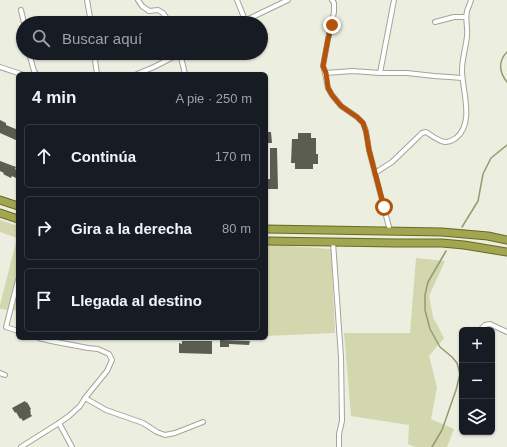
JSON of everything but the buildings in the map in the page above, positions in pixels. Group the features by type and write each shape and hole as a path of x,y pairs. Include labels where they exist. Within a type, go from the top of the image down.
{"highway":[{"path":"0,200 16,205"},
{"path":"0,213 16,218"},
{"path":"268,229 442,232 488,236 507,240"},
{"path":"268,241 442,243 507,252"}],"street":[{"path":"87,0 90,16"},
{"path":"138,0 142,6 149,11 158,10 165,16"},
{"path":"237,0 243,16"},
{"path":"254,16 288,0"},
{"path":"332,0 334,3 334,12 323,66 326,73 328,88 341,106 363,123 390,231"},
{"path":"380,73 394,0"},
{"path":"375,173 392,162 422,133 426,132 444,142 452,141 458,136 464,126 466,114 462,67 468,35 466,17 472,0"},
{"path":"21,10 22,16"},
{"path":"435,22 454,17 466,17"},
{"path":"31,60 35,72"},
{"path":"95,60 97,72"},
{"path":"143,72 167,60"},
{"path":"182,60 185,72"},
{"path":"0,67 16,72"},
{"path":"326,73 353,71 407,73 462,78"},
{"path":"333,242 341,357 342,421 339,434 339,447"},
{"path":"6,327 16,288"},
{"path":"483,327 490,324 507,332"},
{"path":"0,326 16,331"},
{"path":"21,447 59,423 80,406 107,371 112,360 109,354 98,348 88,348 47,340"},
{"path":"0,373 5,375"},
{"path":"85,398 106,410 144,423 157,432 165,435 175,433 203,422"},
{"path":"59,423 72,447"}],"green space":[{"path":"0,220 16,225 16,238 0,232"},
{"path":"16,242 16,311 0,309"},
{"path":"268,246 331,249 335,333 268,336"},
{"path":"416,258 445,261 429,296 433,317 444,338 429,356 437,387 431,419 454,429 447,447 415,447 408,444 409,425 351,416 344,333 410,333"}],"waterway":[{"path":"507,52 501,63 502,74 507,82"},
{"path":"462,227 478,201 483,174 491,158 507,145"},
{"path":"432,447 442,430 460,374 457,363 440,347 430,329 425,310 425,295 428,282 446,251"}],"route":[{"path":"332,25 323,66 326,73 328,88 341,106 363,123 384,207"}]}
